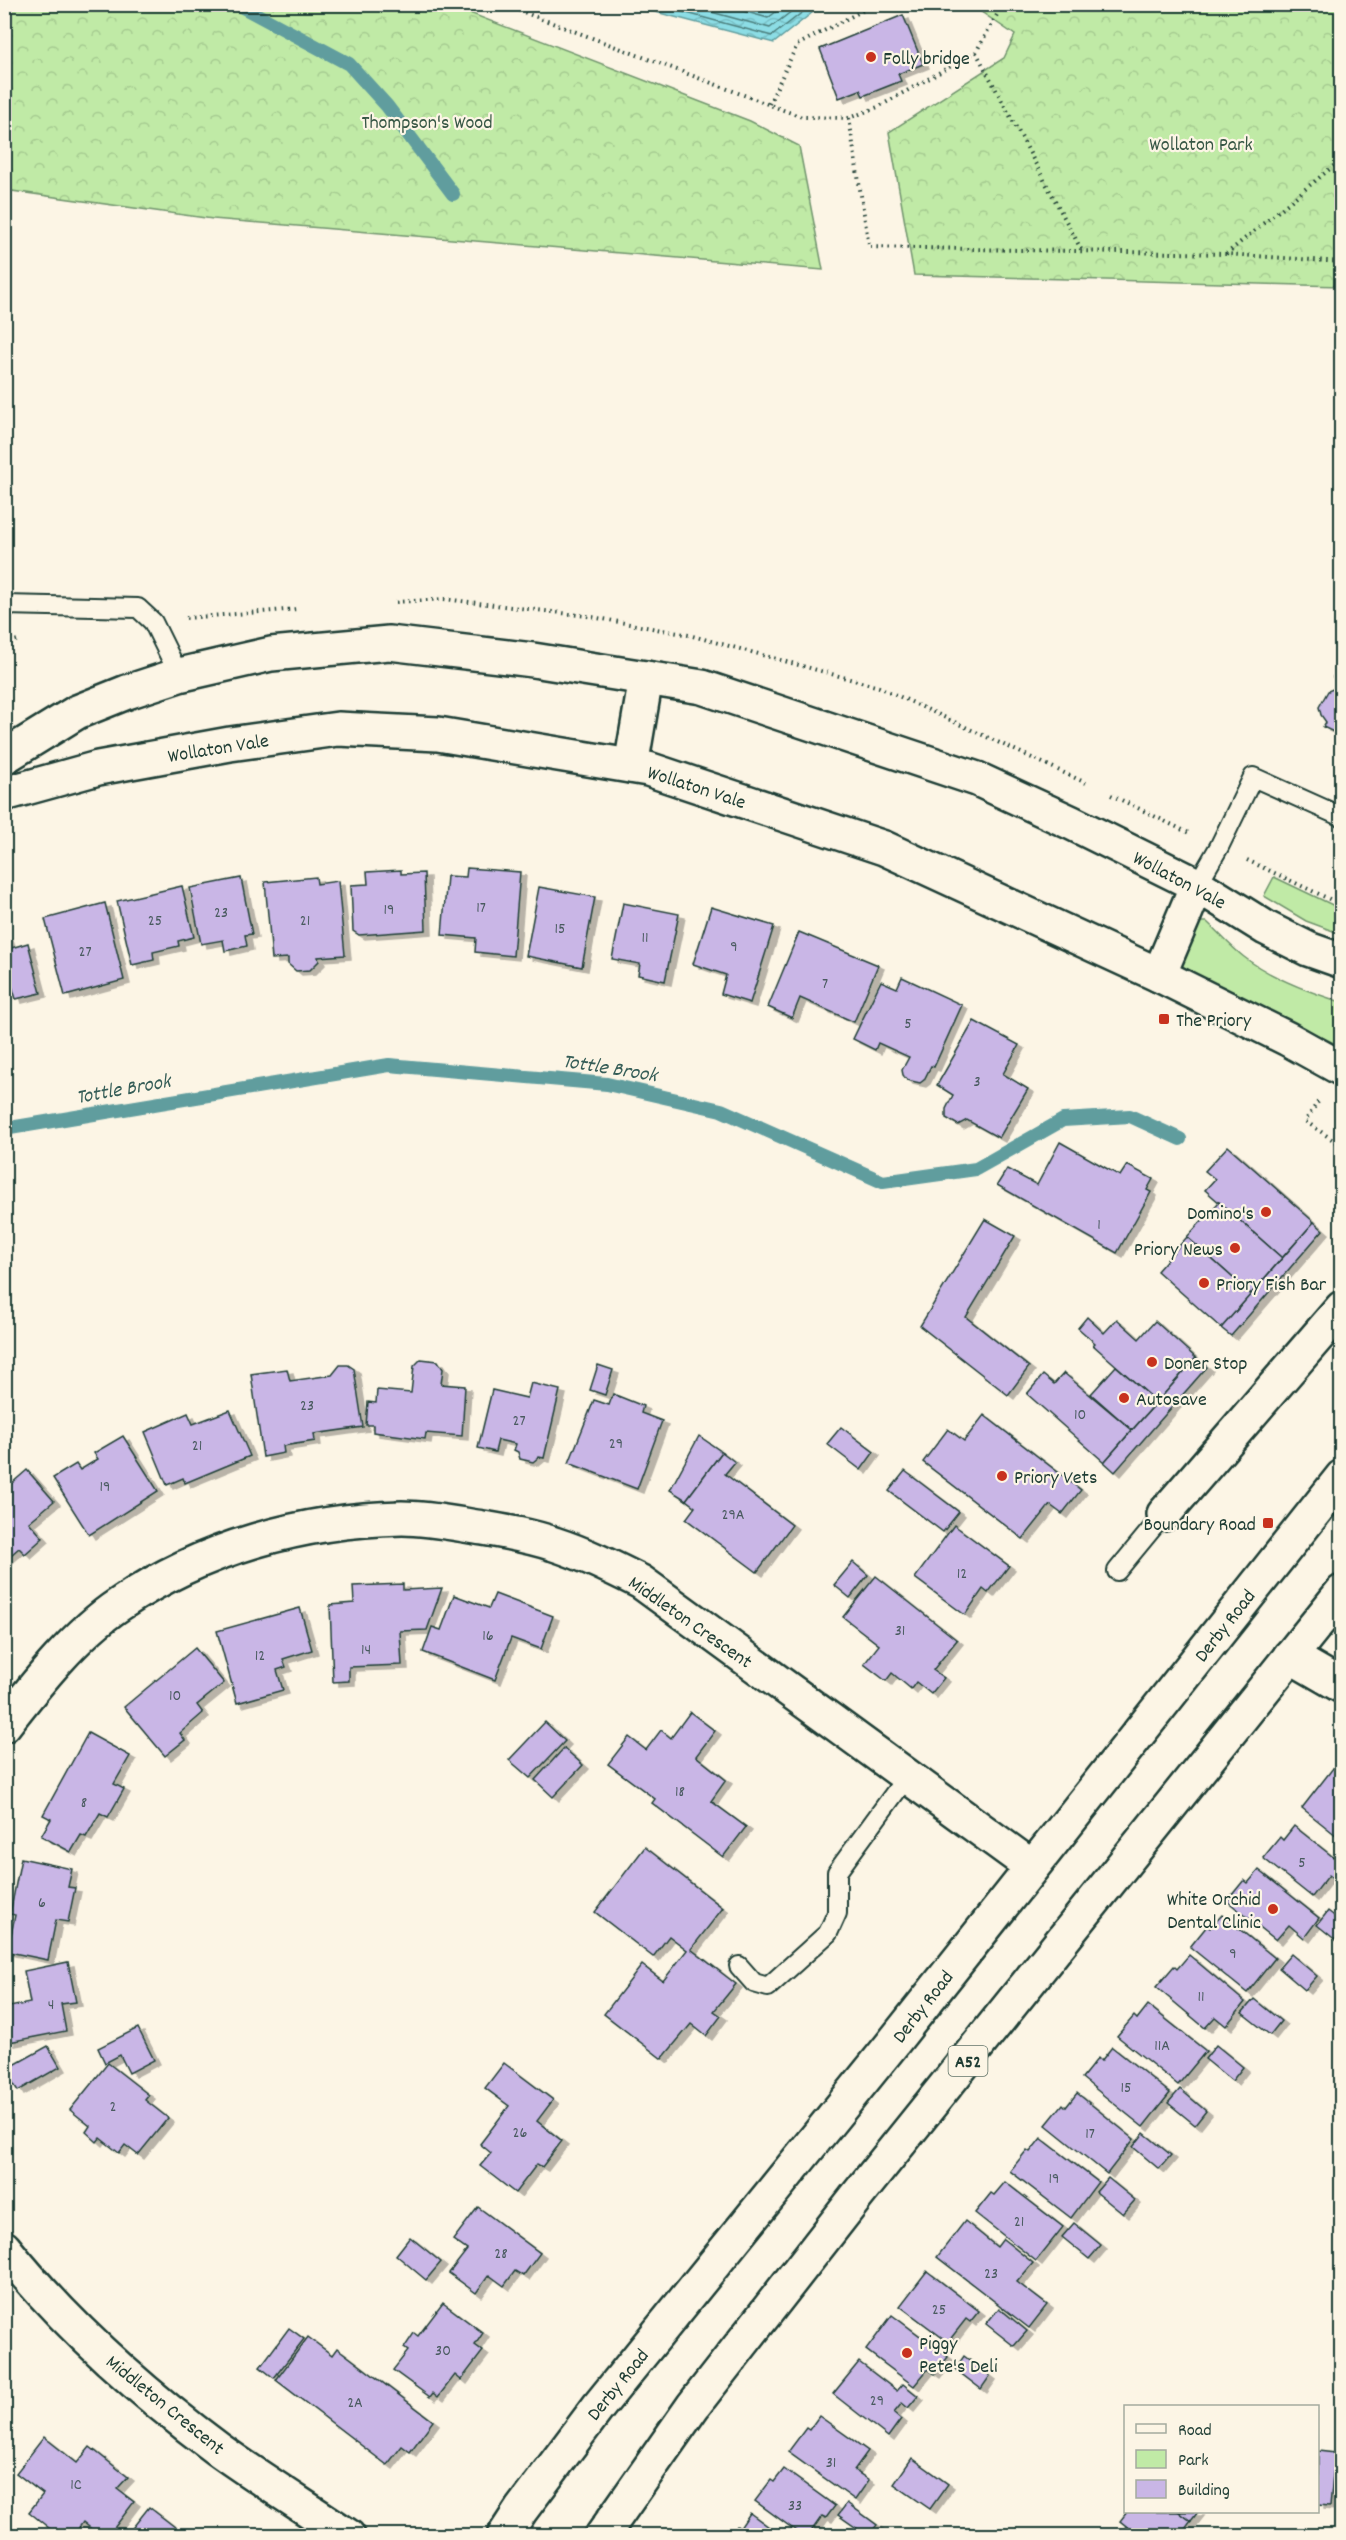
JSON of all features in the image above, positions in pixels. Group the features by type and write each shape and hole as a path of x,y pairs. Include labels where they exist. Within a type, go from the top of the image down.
{"main road":[{"name":"Wollaton Vale","path":"4,757 77,712 179,675 272,654 389,643 532,660 702,687 977,779 1197,885 1266,928 1308,950 1341,961"},
{"path":"631,766 646,678"},
{"name":"Wollaton Vale","path":"4,794 98,768 230,744 338,729 438,734 648,769 884,848 1159,975 1288,1039 1341,1069"},
{"path":"1159,975 1197,885"},
{"path":"1164,1514 1341,1308"},
{"name":"Derby Road","path":"504,2535 520,2510 599,2406 745,2227 1341,1477"},
{"name":"Middleton Crescent","path":"4,1725 41,1677 118,1605 175,1572 223,1550 257,1540 357,1521 405,1518 500,1531 553,1543 596,1559 641,1582 1032,1867"},
{"name":"A52","path":"602,2535 693,2406 857,2196 1030,1984 1341,1592"},
{"path":"1290,1656 1341,1686"},
{"name":"Middleton Crescent","path":"4,2248 60,2313 136,2382 218,2449 348,2535"}],"lane":[{"path":"4,605 138,608 153,622 179,675"},
{"path":"1197,885 1219,847 1253,777 1341,817"},
{"path":"1117,1571 1164,1514"},
{"path":"739,1966 754,1983 768,1987 828,1933 837,1912 837,1872 908,1775"}],"path":[{"path":"502,4 802,117 849,118 878,107 976,52 1003,4"},
{"path":"769,104 796,45 875,4"},
{"path":"976,52 1082,251"},
{"path":"849,118 869,247 1226,254 1341,262"},
{"path":"1226,254 1341,159"},
{"path":"1322,1097 1305,1121 1341,1146"}],"green space":[{"name":"Thompson's Wood","path":"5,4 449,5 750,121 799,146 823,270 213,219 5,190"},
{"name":"Wollaton Park","path":"971,5 1341,5 1341,286 914,275 889,132 1004,58 1015,35"},
{"path":"1274,877 1341,909 1341,934 1306,921 1264,896"},
{"path":"1191,922 1207,922 1239,953 1278,978 1341,1002 1341,1036 1336,1044 1200,978 1173,962"}],"water":[{"path":"822,4 774,43 629,5"}],"building":[{"name":"Folly bridge","path":"903,15 923,64 898,74 901,81 863,96 860,90 839,98 820,49"},
{"path":"1342,660 1342,682 1333,677"},
{"path":"1342,688 1342,736 1323,727 1326,722 1319,707 1328,691"},
{"path":"467,868 520,872 513,956 475,952 476,938 442,935 447,876 466,877"},
{"path":"401,870 401,874 424,873 426,930 359,935 353,931 351,885 368,884 367,872"},
{"path":"316,877 317,884 338,881 345,955 318,957 319,961 310,970 296,971 288,964 288,958 272,959 265,882"},
{"path":"241,878 252,934 245,935 247,946 225,951 223,940 201,944 190,888"},
{"path":"182,886 194,937 178,941 179,946 153,952 154,960 132,965 117,901"},
{"path":"539,887 595,897 582,967 526,956"},
{"path":"105,903 124,980 65,996 45,919"},
{"path":"623,903 679,914 665,981 638,975 640,964 612,959"},
{"path":"711,907 774,926 750,1003 721,994 726,975 693,964"},
{"path":"799,932 878,965 854,1022 800,998 792,1018 768,1007"},
{"path":"4,936 7,936 11,948 28,943 41,993 16,999 12,986 4,988"},
{"path":"902,977 962,1005 934,1067 931,1066 920,1083 907,1080 903,1075 902,1070 909,1057 878,1043 875,1050 853,1039 881,981 897,988"},
{"path":"974,1021 1019,1045 1003,1074 1028,1089 999,1138 967,1120 958,1125 946,1118 946,1109 953,1095 937,1085"},
{"path":"1060,1142 1120,1176 1127,1165 1153,1179 1147,1190 1151,1192 1117,1253 997,1185 1007,1169 1037,1185"},
{"name":"Domino's","path":"1228,1146 1314,1222 1282,1258 1205,1190 1215,1179 1205,1171"},
{"name":"Priory News","path":"1219,1202 1282,1258 1251,1294 1187,1237"},
{"path":"985,1219 1015,1236 966,1317 1029,1367 1008,1395 920,1326"},
{"path":"1314,1222 1323,1230 1231,1336 1221,1328"},
{"name":"Priory Fish Bar","path":"1187,1237 1251,1294 1221,1328 1157,1271"},
{"name":"Doner Stop","path":"1087,1317 1104,1333 1117,1319 1139,1339 1155,1321 1196,1358 1157,1402 1093,1345 1095,1343 1078,1328"},
{"path":"1196,1358 1207,1367 1115,1472 1104,1462"},
{"path":"421,1359 438,1361 443,1369 441,1384 465,1386 462,1436 426,1433 425,1439 373,1432 373,1425 366,1425 368,1402 376,1403 377,1390 411,1393 414,1366"},
{"path":"340,1365 348,1365 354,1369 363,1427 314,1434 315,1441 283,1446 284,1453 263,1457 251,1374 287,1369 290,1381 332,1375"},
{"path":"598,1365 613,1370 605,1395 590,1390"},
{"name":"Autosave","path":"1116,1366 1157,1402 1132,1430 1091,1394"},
{"path":"1064,1373 1132,1430 1104,1462 1027,1394 1043,1375 1054,1384"},
{"path":"531,1383 560,1390 544,1458 539,1457 533,1462 520,1459 518,1452 514,1450 516,1444 498,1440 495,1452 478,1448 492,1390 527,1398"},
{"path":"613,1394 643,1406 641,1413 662,1421 637,1489 569,1463 594,1400 609,1405"},
{"path":"230,1410 250,1456 185,1483 183,1478 167,1485 145,1432 188,1413 193,1424"},
{"name":"Priory Vets","path":"984,1415 1081,1490 1062,1514 1050,1505 1023,1539 923,1462 948,1429 964,1441"},
{"path":"841,1427 874,1452 861,1470 827,1444"},
{"path":"123,1436 158,1491 89,1535 53,1478 76,1464 80,1470 98,1459 94,1453"},
{"path":"699,1436 722,1452 686,1500 670,1490"},
{"path":"722,1452 735,1462 725,1474 792,1525 757,1572 686,1519 695,1507 686,1500"},
{"path":"27,1470 54,1501 29,1522 43,1538 25,1554 19,1548 4,1561 4,1490"},
{"path":"905,1471 959,1512 943,1532 889,1491"},
{"path":"954,1525 1009,1566 988,1593 983,1589 965,1615 915,1578"},
{"path":"853,1562 868,1575 850,1598 834,1585"},
{"path":"876,1576 957,1640 933,1670 944,1678 931,1694 916,1682 911,1689 892,1673 886,1681 864,1664 879,1645 843,1617"},
{"path":"403,1584 403,1590 442,1588 427,1630 400,1631 402,1665 349,1667 349,1681 333,1682 330,1605 354,1603 353,1586"},
{"path":"495,1594 553,1616 541,1649 511,1638 495,1680 423,1652 432,1627 441,1630 454,1595 489,1608"},
{"path":"300,1608 312,1650 283,1659 286,1667 277,1670 283,1690 237,1703 217,1631"},
{"path":"195,1648 224,1683 197,1705 203,1713 180,1733 185,1740 165,1756 124,1707"},
{"path":"690,1712 715,1731 696,1756 726,1780 711,1801 746,1827 723,1857 652,1803 655,1799 608,1764 629,1737 646,1750 661,1730 671,1738"},
{"path":"545,1722 565,1741 530,1778 509,1760"},
{"path":"88,1733 130,1756 114,1784 124,1789 108,1817 100,1813 86,1837 81,1835 71,1852 41,1836 51,1819 43,1815"},
{"path":"564,1748 583,1765 553,1797 535,1780"},
{"path":"1337,1763 1342,1766 1342,1840 1302,1808"},
{"path":"1294,1826 1342,1864 1342,1870 1334,1879 1329,1875 1312,1897 1263,1858 1280,1837 1283,1840"},
{"path":"645,1847 723,1908 691,1949 736,1984 714,2011 721,2016 706,2036 691,2024 662,2059 604,2014 642,1965 663,1981 687,1950 669,1936 653,1957 595,1912"},
{"path":"21,1858 72,1869 68,1887 75,1888 68,1922 56,1920 48,1960 4,1951 7,1934 11,1935 15,1915 10,1914"},
{"name":"White Orchid Dental Clinic","path":"1259,1870 1319,1918 1304,1938 1289,1925 1276,1940 1227,1901 1244,1880 1248,1883"},
{"path":"1328,1911 1342,1922 1342,1945 1317,1925"},
{"path":"1222,1915 1275,1958 1247,1993 1190,1947 1207,1926 1210,1928"},
{"path":"1291,1954 1317,1976 1305,1990 1279,1968"},
{"path":"1189,1955 1245,2002 1226,2026 1215,2017 1205,2028 1156,1987 1174,1966 1177,1969"},
{"path":"68,1962 76,2002 61,2004 66,2031 9,2042 4,2008 30,2003 24,1971"},
{"path":"1254,1999 1281,2021 1270,2035 1242,2013"},
{"path":"1148,2005 1206,2051 1178,2085 1117,2036 1134,2016 1137,2019"},
{"path":"138,2028 154,2060 129,2073 120,2055 105,2063 98,2048"},
{"path":"1216,2045 1243,2067 1232,2081 1205,2059"},
{"path":"48,2046 60,2067 18,2091 5,2070"},
{"path":"1112,2047 1170,2093 1143,2127 1082,2078 1098,2058 1101,2061"},
{"path":"108,2063 149,2095 145,2100 168,2118 138,2155 125,2145 119,2153 100,2138 97,2142 86,2132 90,2126 70,2110"},
{"path":"504,2063 553,2100 537,2121 562,2141 542,2167 537,2164 515,2193 480,2166 491,2153 480,2144 509,2106 485,2088"},
{"path":"1180,2089 1206,2111 1195,2125 1168,2103"},
{"path":"1077,2093 1134,2139 1107,2174 1046,2125 1063,2104 1066,2107"},
{"path":"1144,2133 1171,2155 1159,2169 1133,2147"},
{"path":"1041,2138 1098,2182 1071,2218 1010,2171 1027,2150 1030,2152"},
{"path":"1108,2178 1135,2200 1123,2214 1096,2192"},
{"path":"1005,2182 1063,2227 1036,2261 975,2213 991,2193 994,2195"},
{"path":"478,2207 540,2253 523,2276 515,2271 504,2286 489,2275 476,2293 449,2273 467,2250 453,2240"},
{"path":"965,2221 997,2247 1003,2239 1033,2263 1017,2282 1047,2305 1029,2328 937,2257"},
{"path":"1074,2223 1101,2245 1089,2259 1062,2237"},
{"path":"410,2237 441,2262 426,2280 396,2255"},
{"path":"927,2271 979,2311 970,2322 966,2319 948,2342 900,2306"},
{"path":"443,2303 483,2333 475,2345 483,2351 461,2380 455,2375 438,2397 433,2393 430,2397 393,2370 408,2351 404,2348 414,2333 418,2336"},
{"path":"999,2308 1027,2331 1014,2346 986,2324"},
{"name":"Piggy Pete's Deli","path":"892,2315 948,2357 935,2374 928,2369 914,2386 866,2350"},
{"path":"289,2328 304,2339 274,2378 260,2367"},
{"path":"308,2337 332,2355 337,2348 433,2421 410,2452 402,2446 387,2465 276,2380"},
{"path":"964,2356 990,2376 981,2389 955,2369"},
{"path":"859,2362 897,2391 903,2384 918,2396 908,2408 902,2403 894,2413 901,2419 888,2437 833,2394"},
{"path":"819,2416 868,2451 854,2470 869,2480 855,2500 788,2452 806,2428 809,2430"},
{"path":"44,2437 77,2463 90,2447 128,2477 117,2489 134,2502 108,2536 100,2536 83,2522 73,2536 59,2536 29,2512 43,2494 16,2473"},
{"path":"1319,2451 1335,2453 1330,2506 1319,2505"},
{"path":"912,2458 948,2484 930,2509 894,2484"},
{"path":"784,2469 835,2506 826,2518 822,2516 808,2536 803,2536 755,2501 771,2480 774,2482"},
{"path":"847,2503 877,2525 868,2536 838,2515"},
{"path":"149,2507 184,2534 184,2536 126,2536"},
{"path":"750,2513 781,2536 730,2536 737,2526 740,2528"},
{"path":"1126,2513 1180,2513 1191,2521 1180,2536 1139,2536 1120,2521"},
{"path":"1180,2513 1197,2513 1191,2521"},
{"path":"1342,2519 1342,2535 1334,2530"}],"waterway":[{"path":"237,4 349,64 387,106 453,194"},
{"name":"Tottle Brook","path":"4,1129 389,1065 607,1084 721,1110 883,1182 976,1169 1063,1120 1130,1116 1180,1139"}],"place":[{"name":"Folly bridge","path":"871,57"},
{"name":"The Priory","path":"1164,1019"},
{"name":"Domino's","path":"1266,1212"},
{"name":"Priory News","path":"1235,1248"},
{"name":"Priory Fish Bar","path":"1204,1283"},
{"name":"Doner Stop","path":"1152,1362"},
{"name":"Autosave","path":"1124,1398"},
{"name":"Priory Vets","path":"1002,1476"},
{"name":"Boundary Road","path":"1268,1523"},
{"name":"White Orchid Dental Clinic","path":"1273,1909"},
{"name":"Piggy Pete's Deli","path":"907,2353"}]}
